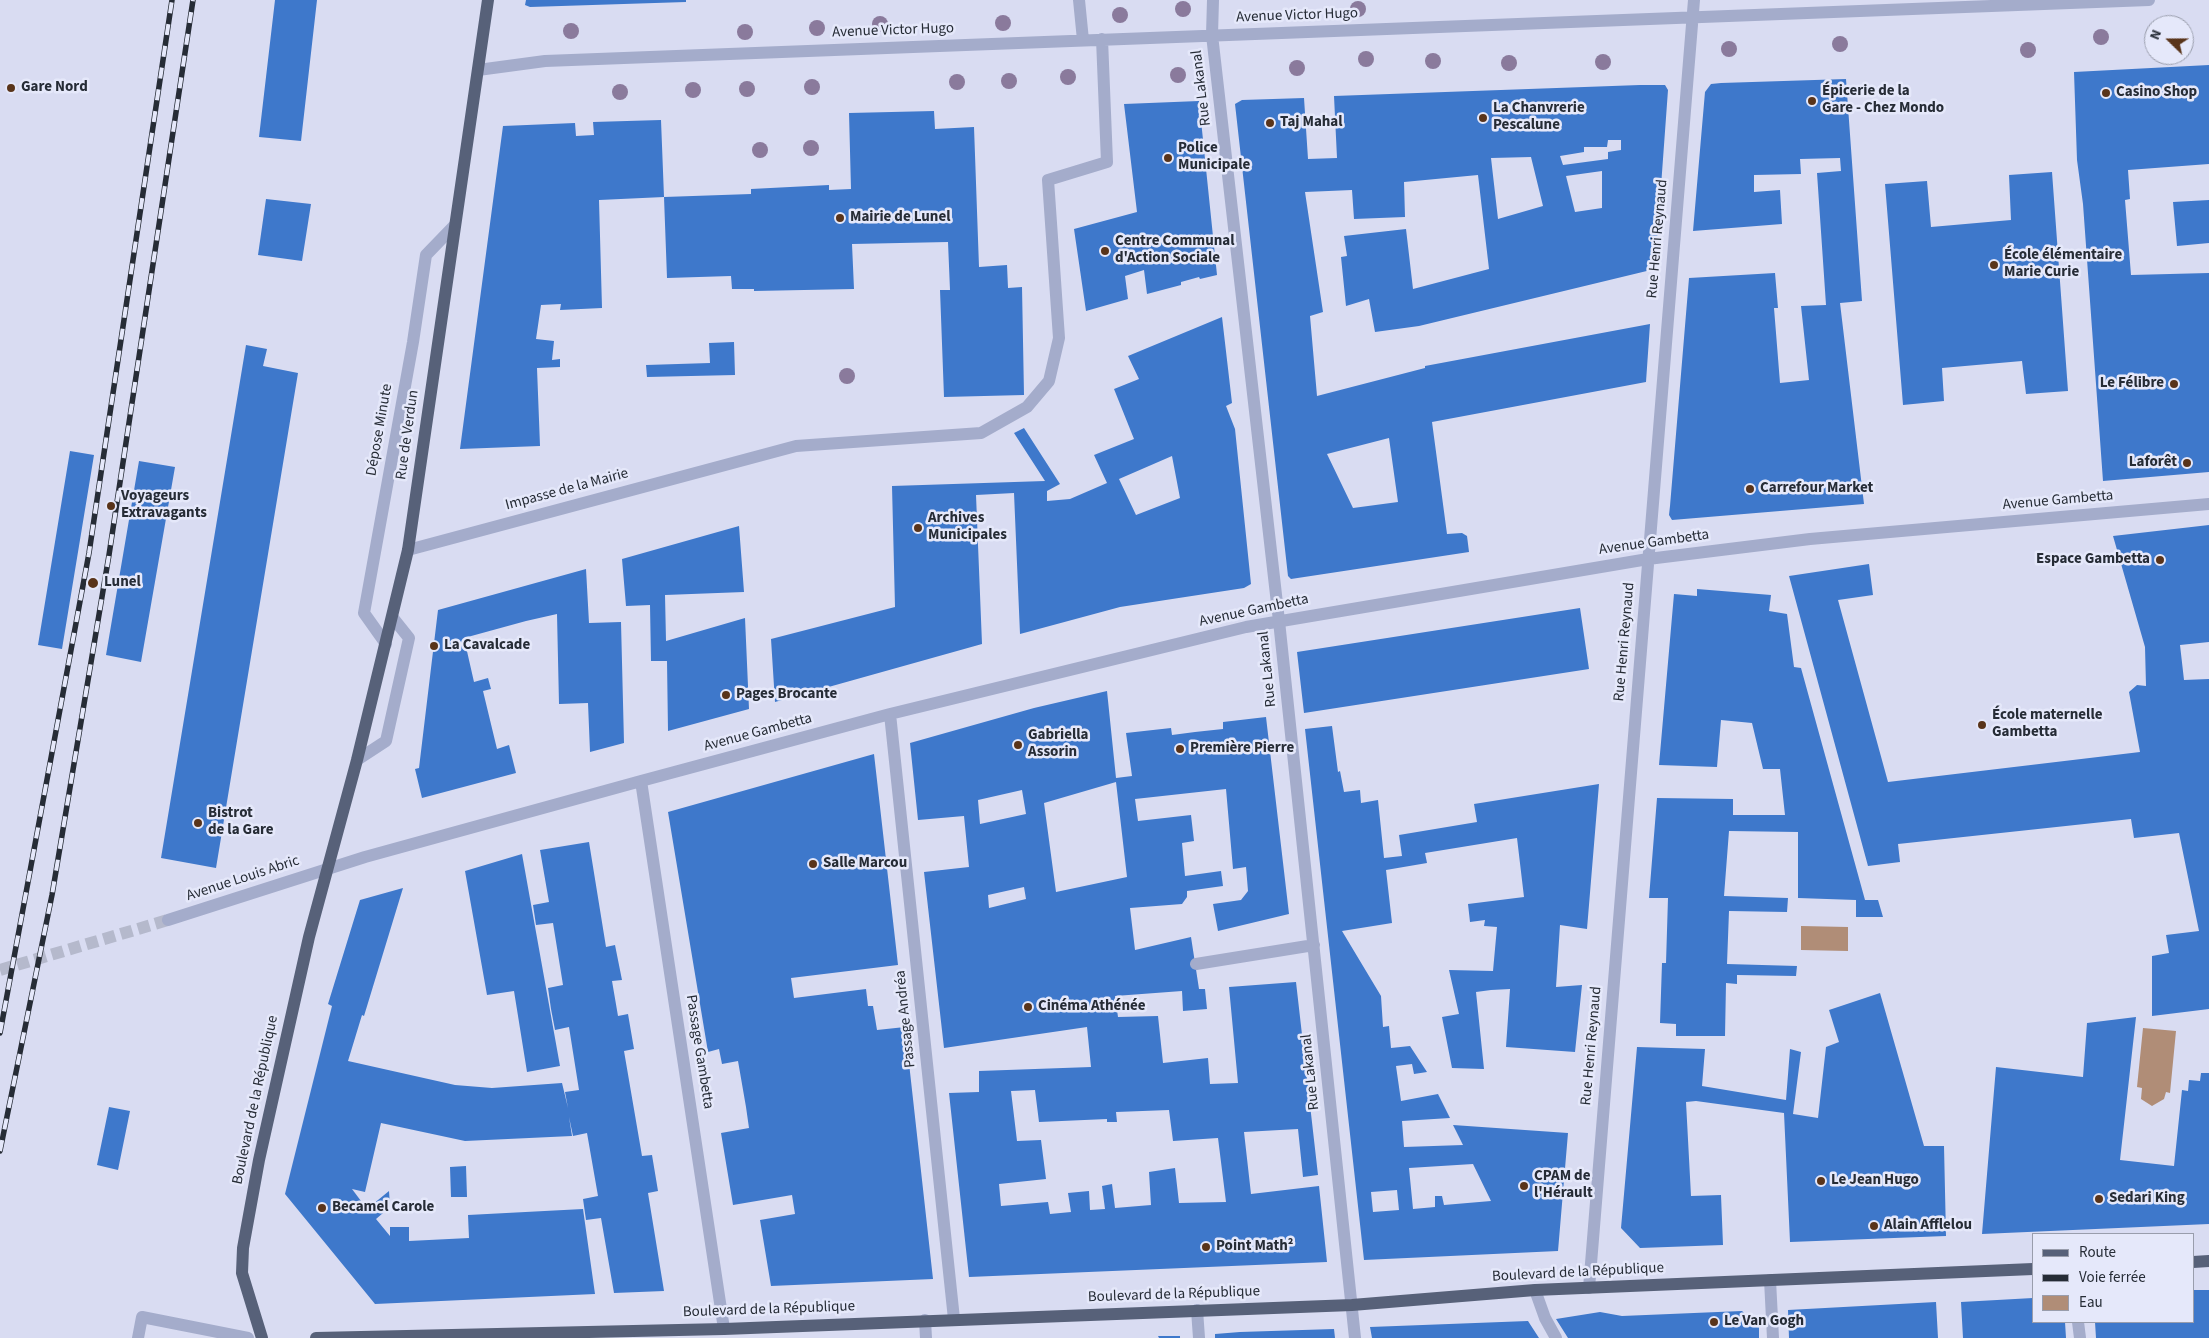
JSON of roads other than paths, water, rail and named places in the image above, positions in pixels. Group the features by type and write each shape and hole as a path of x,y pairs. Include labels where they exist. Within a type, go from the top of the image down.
{"main road":[{"name":"Rue de Verdun","path":"328,869 358,760 408,550 488,0"},
{"name":"Boulevard de la République","path":"262,1338 242,1273 243,1248 271,1102 309,937 328,869"},
{"path":"2194,1262 2209,1261"},
{"name":"Boulevard de la République","path":"316,1338 724,1329 1352,1305 1535,1290 2032,1269"}],"street":[{"path":"1079,0 1083,40"},
{"name":"Rue Lakanal","path":"1213,0 1212,35 1279,621 1355,1338"},
{"name":"Rue Henri Reynaud","path":"1589,1288 1694,0"},
{"name":"Avenue Victor Hugo","path":"478,70 545,61 2149,0"},
{"name":"Impasse de la Mairie","path":"408,550 796,446 982,433 1027,407 1049,381 1059,338 1048,180 1107,162 1102,40"},
{"name":"Dépose Minute","path":"386,644 364,613 413,342 426,255 455,225"},
{"name":"Avenue Gambetta","path":"328,869 641,781 890,714 1279,621 1648,559 1810,539 2209,504"},
{"path":"358,760 386,741 409,638 393,618"},
{"name":"Passage Andréa","path":"890,714 954,1319"},
{"name":"Passage Gambetta","path":"641,781 724,1329"},
{"name":"Avenue Louis Abric","path":"168,920 328,869"},
{"path":"1196,964 1314,945"},
{"path":"1770,1280 1772,1338"},
{"path":"1535,1290 1544,1318 1556,1338"},
{"path":"1197,1310 1199,1338"},
{"path":"138,1338 142,1317 248,1338"},
{"path":"926,1320 926,1338"},
{"path":"2078,1323 2080,1338"}],"water":[{"path":"1801,926 1848,927 1848,951 1801,950"},
{"path":"2143,1028 2176,1031 2170,1093 2166,1092 2164,1099 2152,1106 2141,1099 2142,1088 2137,1087"}],"tunnel":[{"path":"0,970 168,920"}],"railway":[{"path":"0,1033 89,553 172,0"},
{"path":"0,1151 52,895 109,555 193,0"}],"place":[{"name":"Gare Nord","path":"11,88"},
{"name":"Casino Shop","path":"2106,93"},
{"name":"Épicerie de la Gare - Chez Mondo","path":"1812,101"},
{"name":"La Chanvrerie Pescalune","path":"1483,118"},
{"name":"Taj Mahal","path":"1270,123"},
{"name":"Police Municipale","path":"1168,158"},
{"name":"Mairie de Lunel","path":"840,218"},
{"name":"Centre Communal d'Action Sociale","path":"1105,251"},
{"name":"École élémentaire Marie Curie","path":"1994,265"},
{"name":"Le Félibre","path":"2174,384"},
{"name":"Laforêt","path":"2187,463"},
{"name":"Carrefour Market","path":"1750,489"},
{"name":"Voyageurs Extravagants","path":"111,506"},
{"name":"Archives Municipales","path":"918,528"},
{"name":"Espace Gambetta","path":"2160,560"},
{"name":"Lunel","path":"93,583"},
{"name":"La Cavalcade","path":"434,646"},
{"name":"Pages Brocante","path":"726,695"},
{"name":"École maternelle Gambetta","path":"1982,725"},
{"name":"Gabriella Assorin","path":"1018,745"},
{"name":"Première Pierre","path":"1180,749"},
{"name":"Bistrot de la Gare","path":"198,823"},
{"name":"Salle Marcou","path":"813,864"},
{"name":"Cinéma Athénée","path":"1028,1007"},
{"name":"Le Jean Hugo","path":"1821,1181"},
{"name":"CPAM de l'Hérault","path":"1524,1186"},
{"name":"Sedari King","path":"2099,1199"},
{"name":"Becamel Carole","path":"322,1208"},
{"name":"Alain Afflelou","path":"1874,1226"},
{"name":"Point Math²","path":"1206,1247"},
{"name":"Le Van Gogh","path":"1714,1322"}]}
